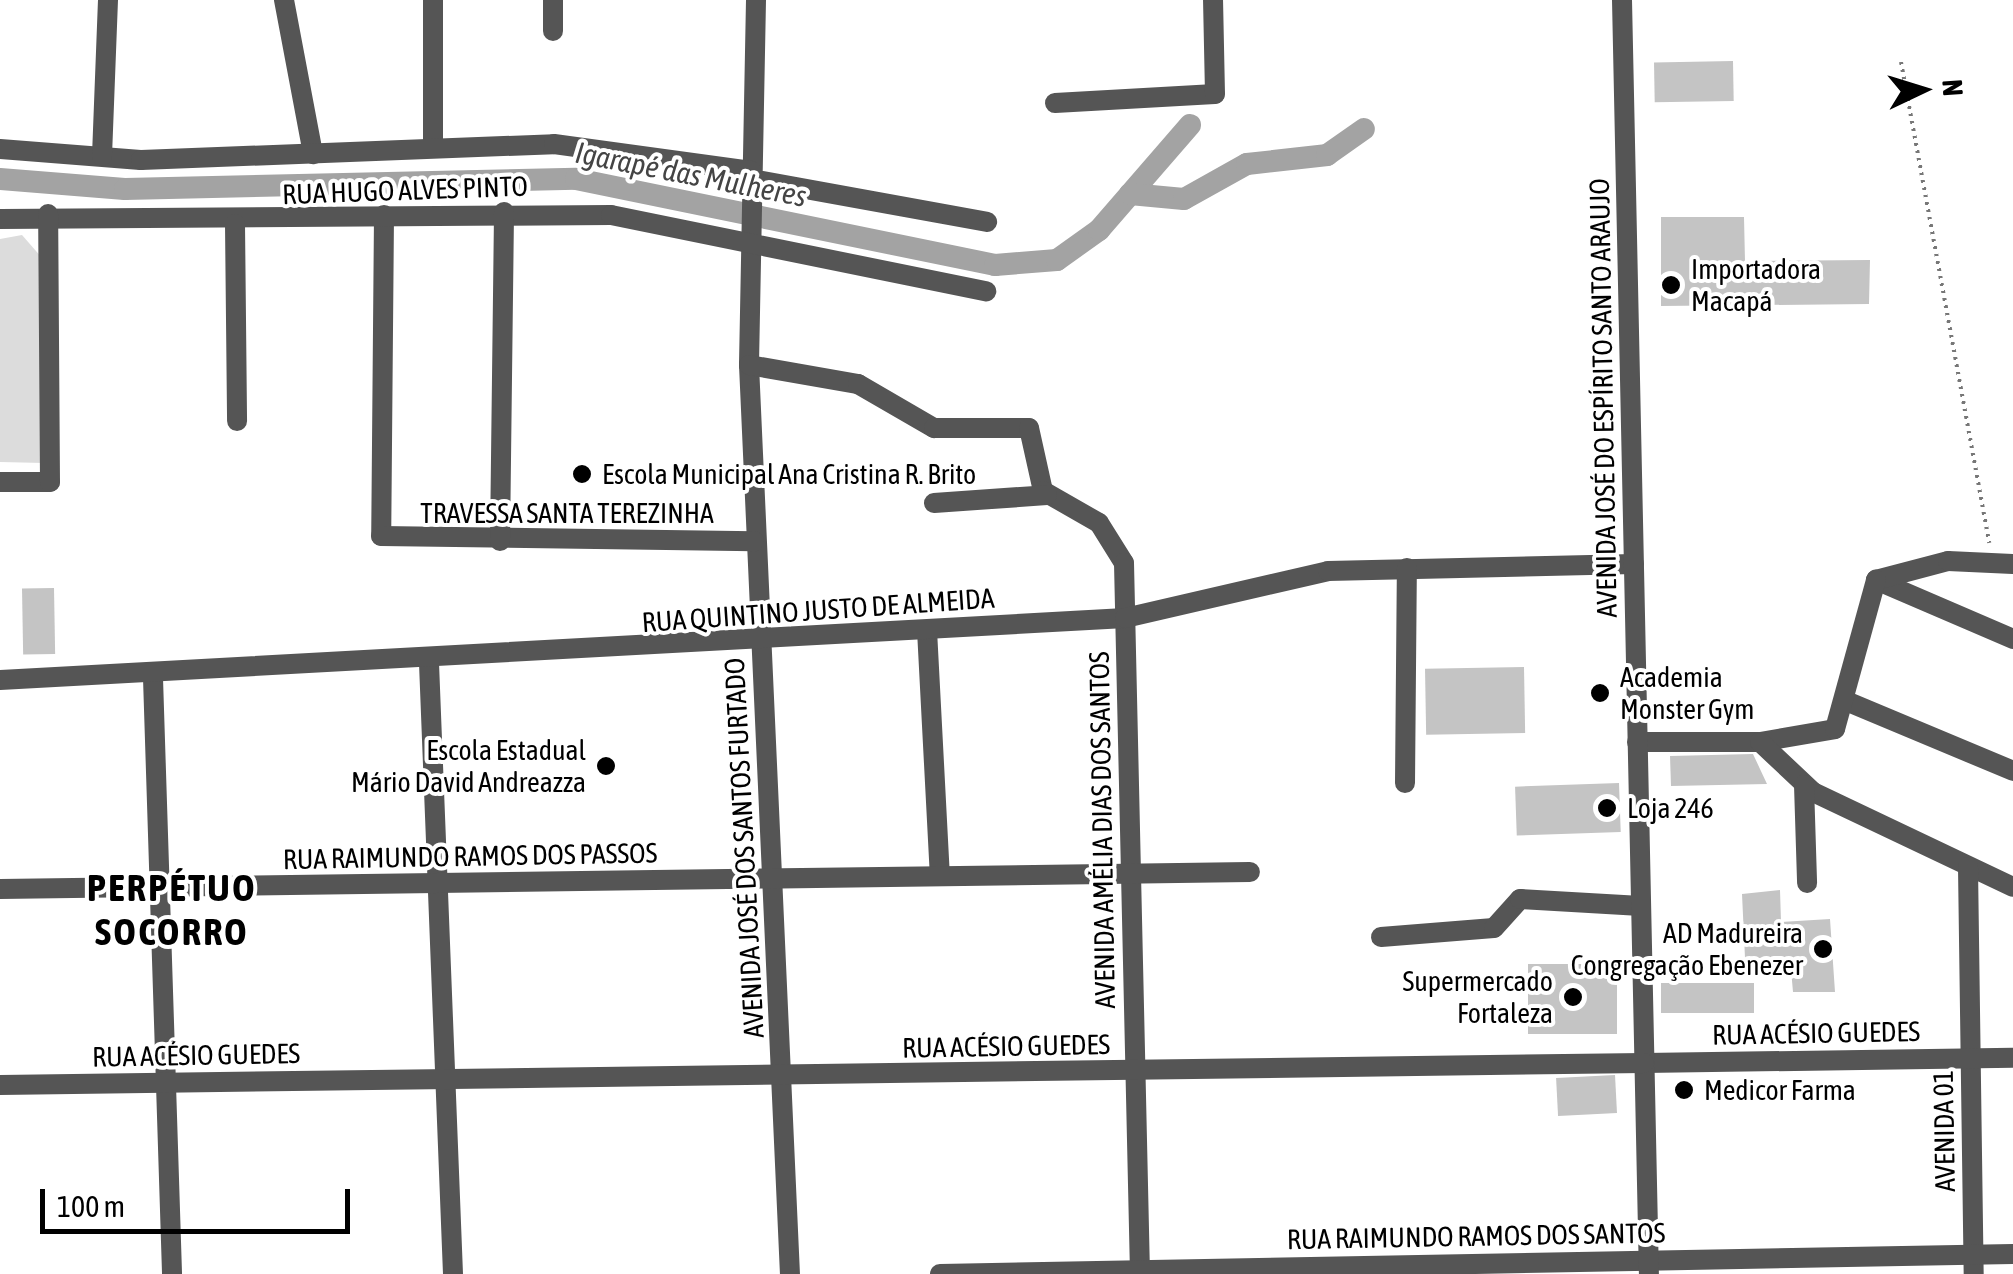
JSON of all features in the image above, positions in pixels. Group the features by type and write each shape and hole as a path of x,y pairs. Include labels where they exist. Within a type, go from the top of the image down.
{"street":[{"path":"102,156 108,0"},
{"path":"284,0 313,154"},
{"path":"433,147 434,0"},
{"path":"553,0 553,31"},
{"name":"AVENIDA JOSÉ DOS SANTOS FURTADO","path":"756,0 749,365 790,1274"},
{"path":"1055,103 1214,94 1212,0"},
{"name":"AVENIDA JOSÉ DO ESPÍRITO SANTO ARAUJO","path":"1622,0 1649,1267"},
{"name":"RUA HUGO ALVES PINTO","path":"0,149 102,156 313,154 554,144 987,222"},
{"path":"500,542 504,212"},
{"name":"RUA HUGO ALVES PINTO","path":"0,219 48,214 235,224 504,212 611,215 750,240 986,291"},
{"path":"0,482 50,482 48,214"},
{"name":"TRAVESSA SANTA TEREZINHA","path":"384,215 381,536 500,542 754,541"},
{"path":"235,224 237,421"},
{"path":"749,365 858,384 934,428 1029,428 1047,495 934,503"},
{"name":"AVENIDA AMÉLIA DIAS DOS SANTOS","path":"1047,495 1100,523 1124,563 1140,1272"},
{"path":"1876,580 1948,560 2002,563"},
{"name":"RUA QUINTINO JUSTO DE ALMEIDA","path":"0,680 153,678 430,663 1125,618 1268,579 1407,568 1634,564"},
{"path":"1405,783 1407,568"},
{"path":"1876,580 2013,638"},
{"path":"1638,742 1760,742 1827,734 1846,701 1876,580"},
{"path":"927,630 940,876"},
{"path":"430,663 444,884 453,1274"},
{"path":"153,678 172,1274"},
{"path":"1846,701 2013,771"},
{"path":"1760,742 1804,784 2013,887"},
{"path":"1804,784 1807,884"},
{"name":"AVENIDA 01","path":"1968,866 1974,1264"},
{"name":"RUA RAIMUNDO RAMOS DOS PASSOS","path":"0,889 1250,872"},
{"path":"1381,937 1494,928 1520,899 1641,906"},
{"name":"RUA ACÉSIO GUEDES","path":"0,1085 2013,1058"},
{"name":"RUA RAIMUNDO RAMOS DOS SANTOS","path":"940,1274 1974,1264 2013,1254"}],"path":[{"path":"1901,62 2002,563"}],"shaded area":[{"path":"22,235 43,259 44,463 0,462 0,239"}],"building":[{"path":"1733,61 1734,101 1655,102 1654,62"},
{"path":"1661,217 1744,217 1745,261 1870,260 1869,304 1661,306"},
{"path":"54,588 55,654 23,655 22,589"},
{"path":"1524,667 1525,733 1426,735 1425,669"},
{"path":"1753,754 1767,784 1671,786 1670,756"},
{"path":"1619,783 1621,832 1517,836 1515,787"},
{"path":"1780,890 1781,922 1830,919 1835,992 1793,992 1790,958 1745,958 1742,894"},
{"name":"Supermercado Fortaleza","path":"1528,964 1617,964 1617,1034 1528,1034"},
{"path":"1661,983 1754,983 1754,1013 1661,1013"},
{"path":"1615,1075 1617,1113 1558,1116 1556,1078"}],"waterway":[{"name":"Igarapé das Mulheres","path":"0,179 125,189 576,179 995,265 1057,260 1099,230 1190,125"},
{"path":"1130,194 1184,199 1247,164 1327,155 1364,129"}],"place":[{"name":"Importadora Macapá","path":"1671,285"},
{"name":"Escola Municipal Ana Cristina R. Brito","path":"582,474"},
{"name":"Academia Monster Gym","path":"1600,693"},
{"name":"Escola Estadual Mário David Andreazza","path":"606,766"},
{"name":"Loja 246","path":"1607,808"},
{"name":"AD Madureira Congregação Ebenezer","path":"1823,949"},
{"name":"Supermercado Fortaleza","path":"1573,997"},
{"name":"Medicor Farma","path":"1684,1090"}],"district":[{"name":"PERPÉTUO SOCORRO","path":"172,910"}]}
